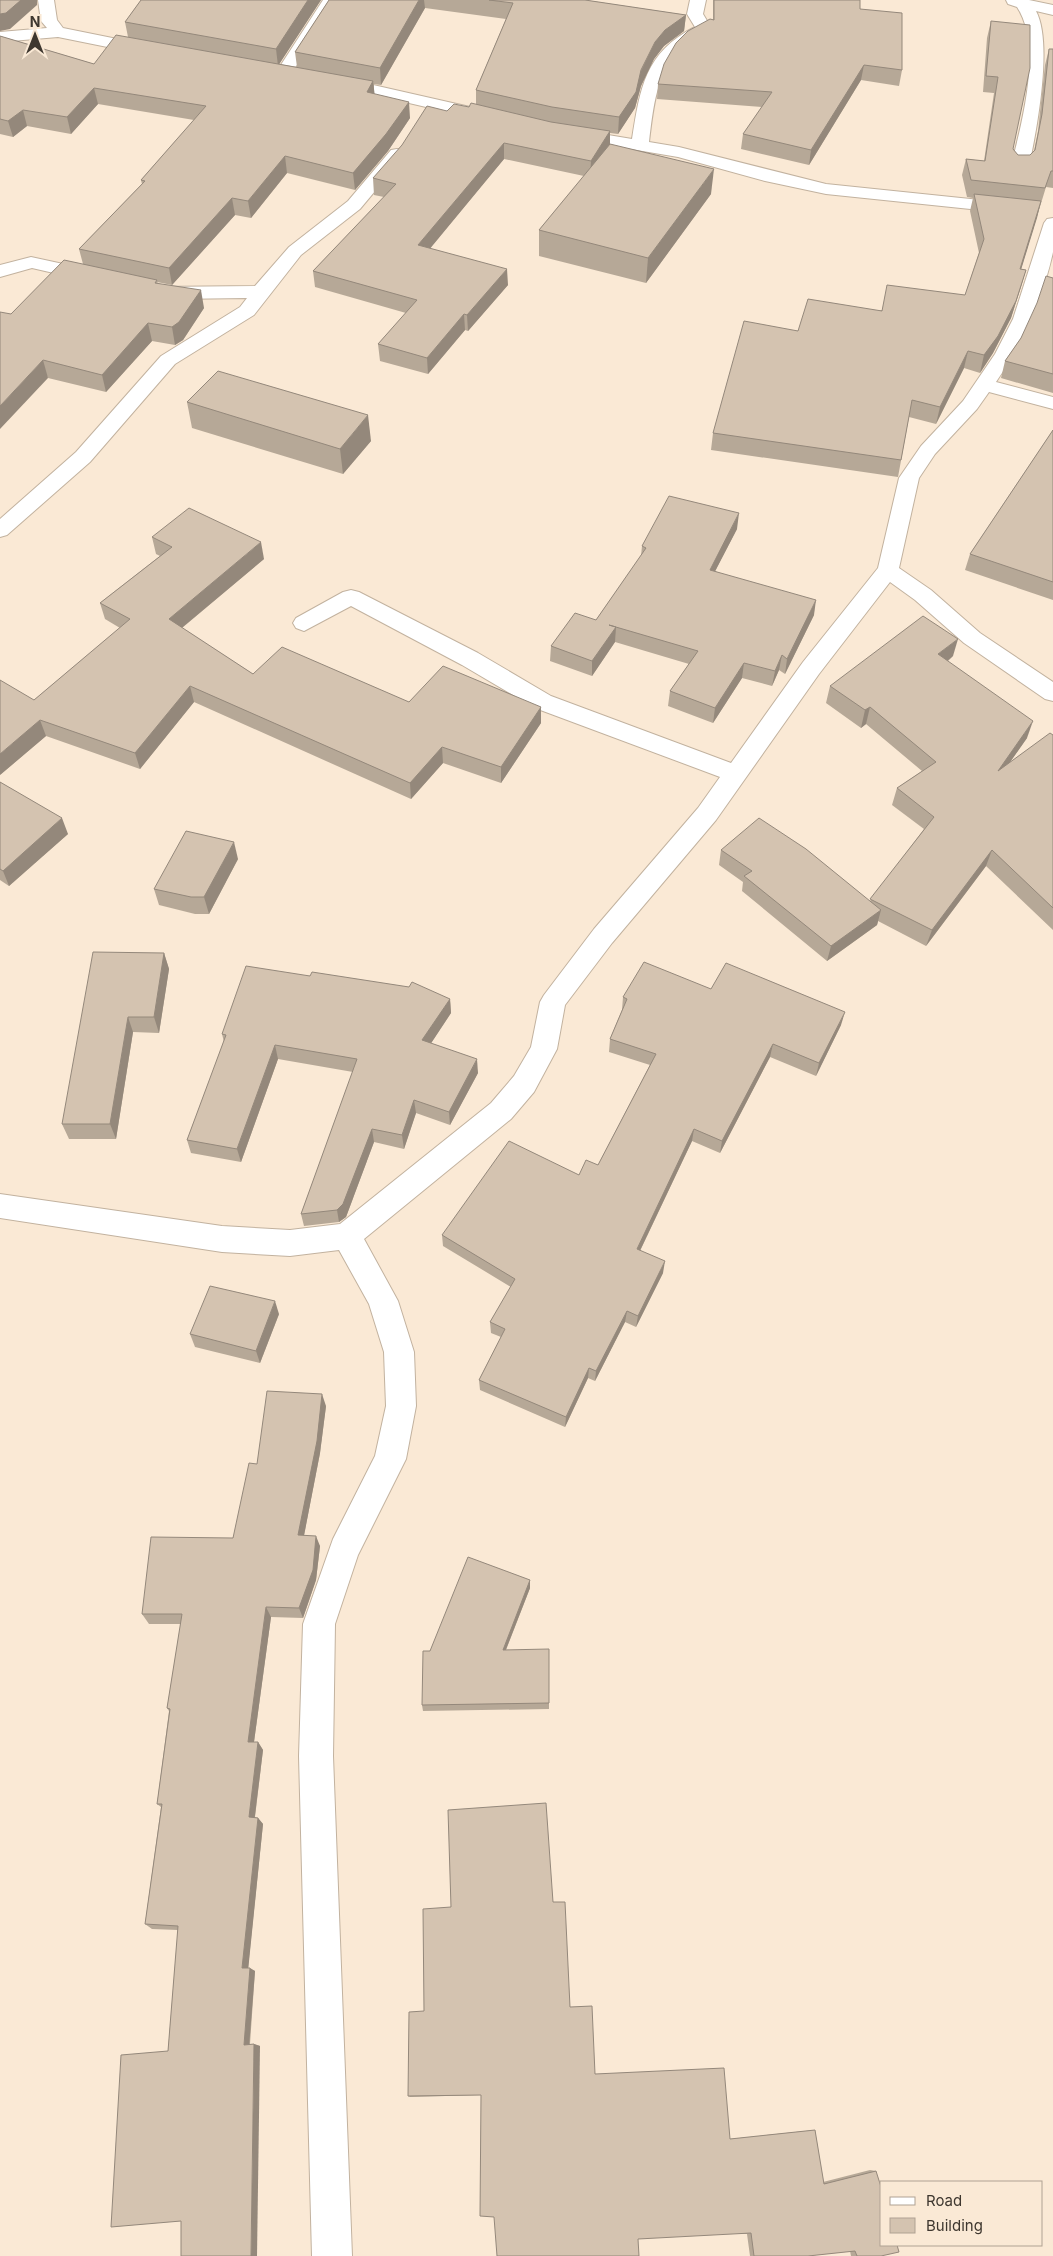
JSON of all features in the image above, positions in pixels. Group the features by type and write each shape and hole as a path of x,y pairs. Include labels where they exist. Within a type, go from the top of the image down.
{"street":[{"path":"46,0 49,21 58,32"},
{"path":"283,74 331,0"},
{"path":"640,145 646,106 658,65 676,44 704,28 695,14 698,0"},
{"path":"1016,2 1053,10"},
{"path":"1016,2 1030,10 1036,35 1034,106 1020,166"},
{"path":"0,37 58,32 162,52"},
{"path":"264,71 301,76"},
{"path":"320,79 426,111 505,120"},
{"path":"551,131 640,145 826,189 1024,210"},
{"path":"0,530 83,457 168,360 247,311 260,292 295,252 354,205 405,141"},
{"path":"0,1206 222,1240 290,1242 347,1236 501,1111 524,1084 544,1049 553,1002 602,936 707,814 811,668 888,570 910,478 928,450 970,405 1005,354 1022,319 1050,216"},
{"path":"0,271 30,262 112,280"},
{"path":"148,288 174,293 260,292"},
{"path":"984,385 1053,403"},
{"path":"888,570 923,596 972,638 1053,693"},
{"path":"304,623 352,597 470,660 543,702 736,774"},
{"path":"332,2256 316,1756 319,1624 344,1550 390,1458 401,1406 399,1352 383,1301 347,1236"}],"building":[{"path":"0,0 21,0 6,13 0,14"},
{"path":"141,0 308,0 276,49 125,22"},
{"path":"329,0 419,0 380,68 295,52"},
{"path":"489,0 585,0 686,15 665,30 655,42 641,70 636,92 619,117 552,107 476,90 513,3"},
{"path":"714,0 860,0 860,9 902,13 902,70 864,65 811,150 743,134 772,92 658,84 664,64 676,43 688,31 710,19 714,20"},
{"path":"991,21 1030,25 1030,68 1013,149 1018,155 1030,155 1035,150 1042,114 1049,49 1053,49 1053,171 1051,171 1045,188 971,180 966,159 985,161 998,77 986,76"},
{"path":"116,35 373,81 367,92 409,102 386,134 353,173 285,156 248,201 232,198 169,268 79,249 145,181 141,180 206,106 94,88 67,117 23,110 8,121 0,119 0,36 94,64"},
{"path":"471,103 551,122 610,131 591,161 504,143 418,245 507,269 467,315 464,314 427,358 378,344 417,300 313,271 396,184 373,178 402,145 427,106 447,111 454,104 469,107"},
{"path":"610,144 714,169 648,258 539,230"},
{"path":"974,194 1041,201 1020,269 1026,270 1016,301 998,336 984,355 968,351 940,407 912,400 901,460 713,433 744,321 798,331 808,299 882,311 887,285 965,295 984,239"},
{"path":"64,260 157,280 155,283 201,290 179,322 172,327 148,323 102,375 43,360 0,406 0,312 11,314"},
{"path":"1046,276 1053,278 1053,374 1005,361 1021,338 1037,303"},
{"path":"218,371 368,415 340,449 187,402"},
{"path":"1053,430 1053,582 970,554"},
{"path":"669,496 739,513 710,570 816,600 787,659 782,655 775,671 744,663 715,708 670,691 698,651 616,627 592,661 551,646 575,613 596,620 646,548 642,546"},
{"path":"189,508 261,542 169,619 253,674 282,647 409,702 443,666 541,707 501,767 442,747 410,783 190,686 135,753 40,720 0,754 0,680 34,700 130,619 100,603 172,547 152,537"},
{"path":"923,616 958,639 938,654 1033,721 998,771 1050,733 1053,735 1053,908 992,850 932,930 870,899 934,817 897,788 936,762 870,707 865,710 830,686"},
{"path":"0,782 62,818 3,871 0,869"},
{"path":"759,818 806,849 881,910 831,946 744,876 752,871 721,850"},
{"path":"186,831 234,842 204,897 191,897 154,889"},
{"path":"93,952 164,953 154,1017 128,1017 110,1124 62,1124"},
{"path":"644,962 711,989 726,963 845,1012 819,1063 773,1044 722,1141 694,1129 637,1249 665,1261 638,1316 627,1311 596,1371 589,1368 566,1417 479,1380 505,1329 490,1322 515,1279 442,1235 509,1141 579,1175 586,1160 598,1165 656,1054 610,1039 627,999 623,997"},
{"path":"246,966 310,976 312,972 409,987 412,982 450,999 422,1040 477,1059 449,1112 414,1100 402,1135 372,1129 343,1204 337,1210 301,1214 357,1059 275,1045 237,1149 187,1140 226,1035 222,1034"},
{"path":"210,1286 275,1301 256,1351 190,1334"},
{"path":"267,1391 322,1394 317,1441 298,1535 316,1536 313,1570 299,1608 266,1607 248,1742 258,1742 249,1817 258,1818 242,1968 250,1968 244,2045 254,2044 251,2256 181,2256 181,2221 111,2227 121,2055 168,2051 178,1926 145,1924 162,1804 157,1804 170,1709 167,1708 182,1614 142,1614 151,1537 233,1538 249,1463 257,1464"},
{"path":"468,1557 530,1580 503,1650 549,1649 549,1703 422,1705 423,1651 430,1651"},
{"path":"546,1803 553,1902 565,1902 570,2007 592,2006 595,2074 724,2068 730,2139 815,2130 824,2184 876,2171 880,2184 880,2246 897,2246 899,2252 881,2256 857,2256 855,2251 808,2256 754,2256 751,2233 638,2239 639,2256 497,2256 494,2217 480,2216 481,2095 408,2096 409,2012 424,2011 423,1909 451,1907 448,1810"}]}
